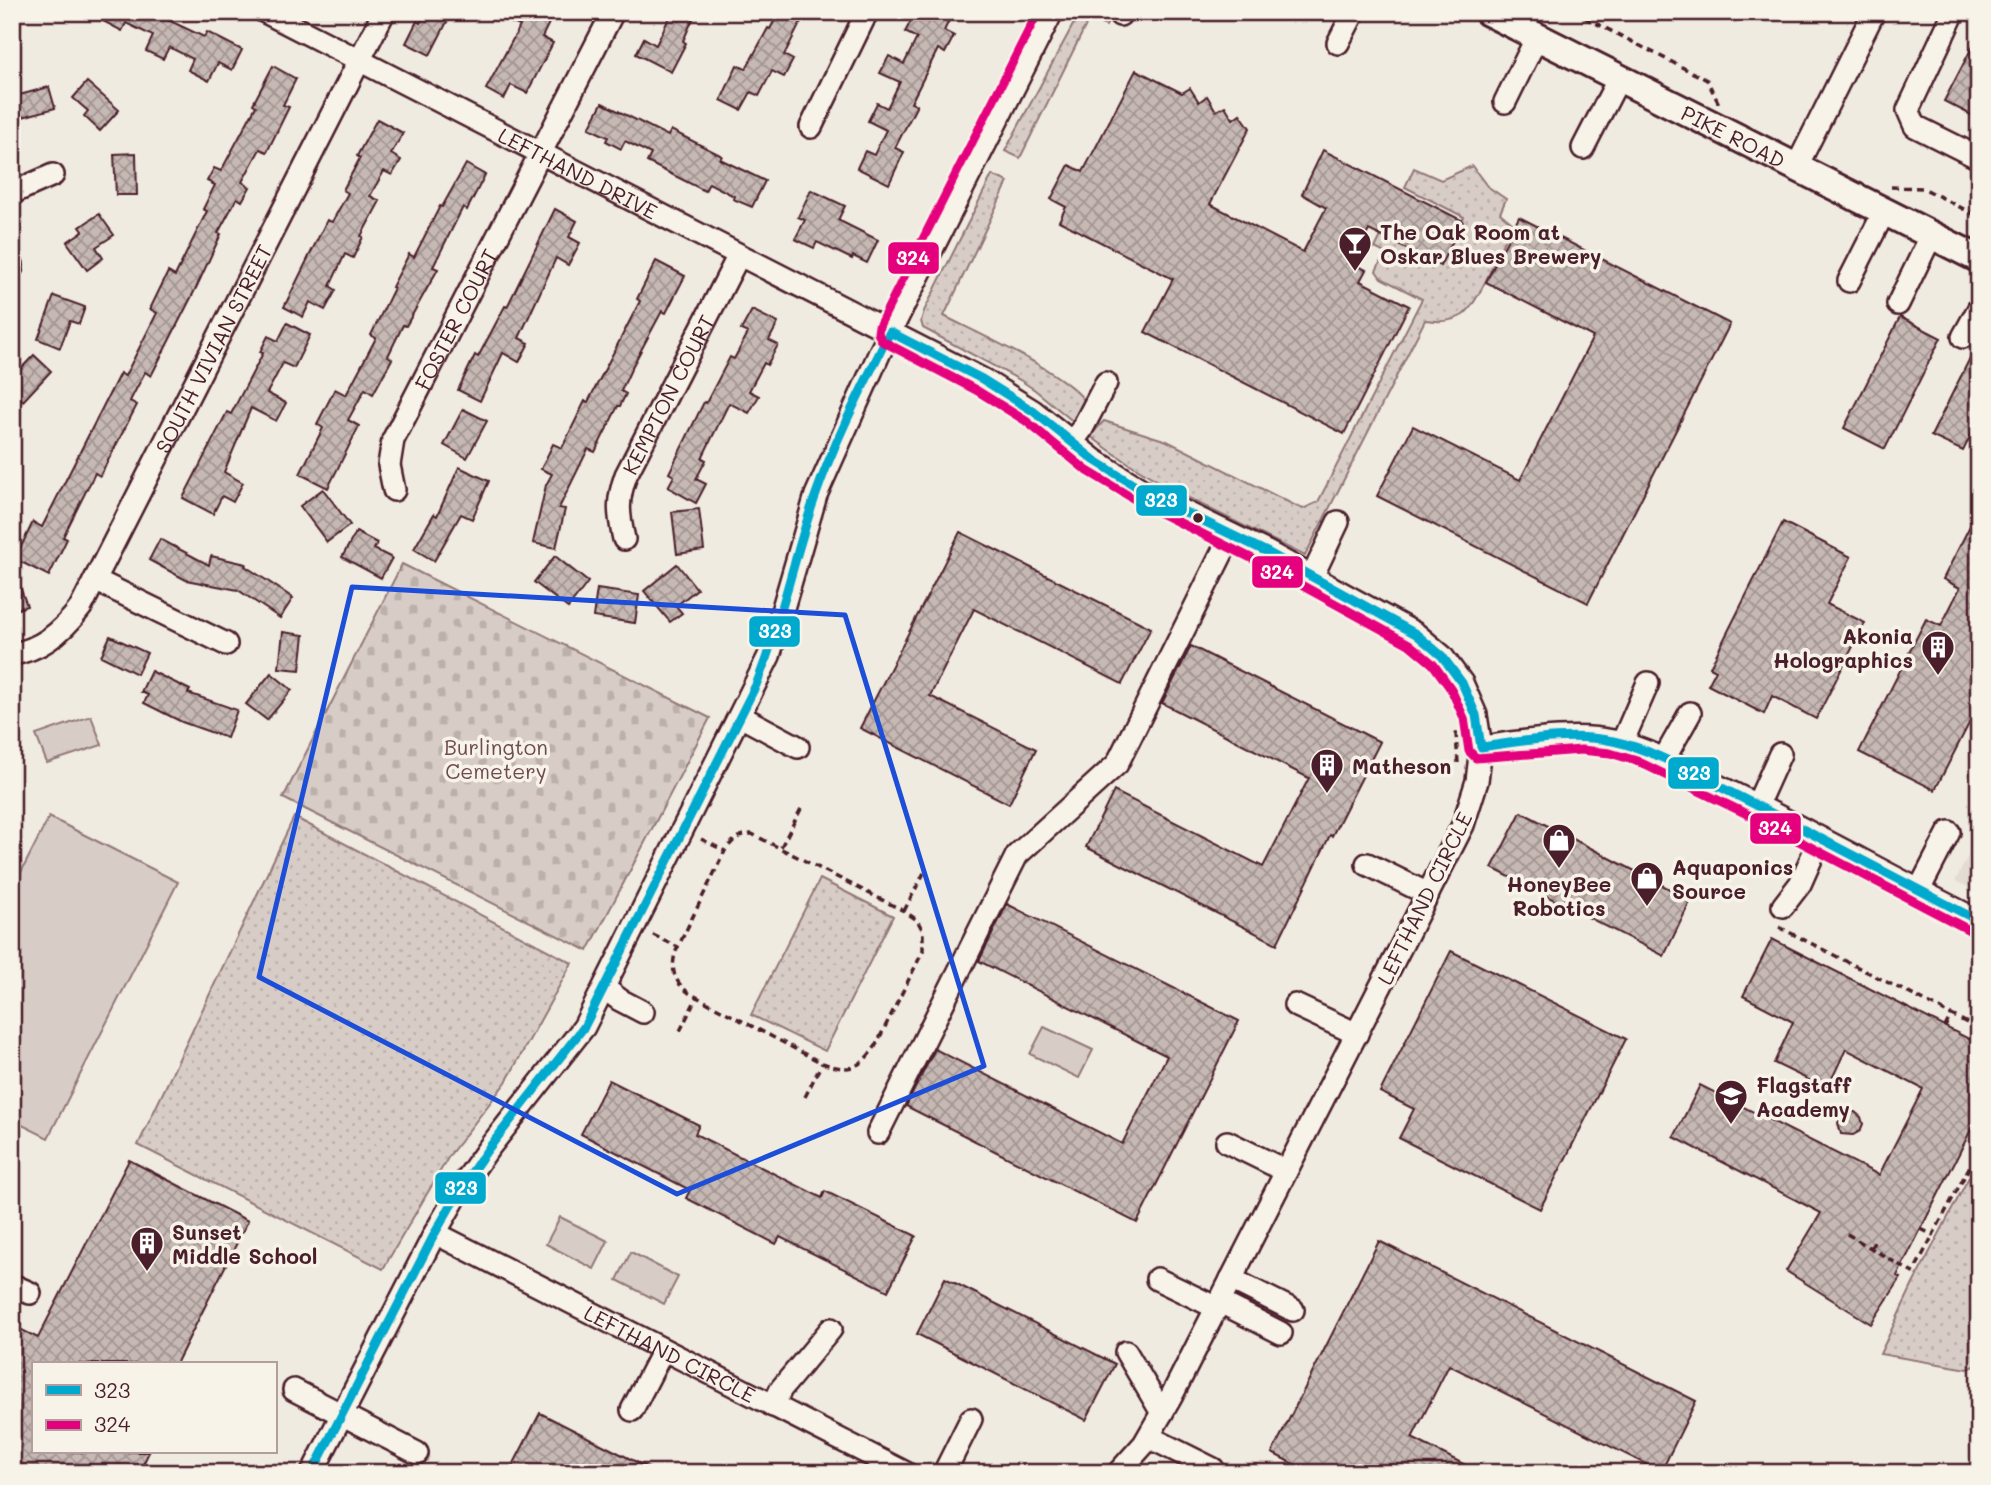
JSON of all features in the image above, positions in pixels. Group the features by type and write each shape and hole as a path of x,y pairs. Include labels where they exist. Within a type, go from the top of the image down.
{"main road":[{"name":"PIKE ROAD","path":"1488,12 1797,166 1888,199 1932,234 1979,259"}],"street":[{"name":"LEFTHAND DRIVE","path":"265,12 890,332"},
{"name":"SOUTH VIVIAN STREET","path":"12,654 21,653 49,640 72,620 384,12"},
{"name":"FOSTER COURT","path":"394,490 389,465 393,440 613,12"},
{"path":"811,127 867,12"},
{"path":"312,1473 435,1233 462,1186 584,1027 604,988 769,656 816,495 890,332 1052,12"},
{"path":"1338,43 1354,12"},
{"path":"1797,166 1874,12"},
{"path":"1954,12 1908,110 1915,126 1979,158"},
{"path":"1505,102 1537,37"},
{"path":"1583,148 1619,78"},
{"path":"12,193 54,175"},
{"path":"1849,281 1888,199"},
{"path":"1898,304 1932,234"},
{"name":"KEMPTON COURT","path":"624,539 619,519 618,496 626,475 739,255"},
{"path":"1963,337 1979,308"},
{"name":"LEFTHAND CIRCLE","path":"890,332 982,379 1033,411 1094,460 1150,495 1312,577 1416,634 1442,656 1462,683 1475,715 1481,747 1477,781 1463,825 1162,1413 1149,1437 1118,1473"},
{"path":"1072,442 1082,429 1106,383"},
{"path":"1312,577 1338,522"},
{"path":"878,1133 1017,855 1116,764 1231,535"},
{"path":"94,580 226,644"},
{"path":"1622,743 1648,683"},
{"path":"1664,760 1690,713"},
{"path":"740,716 798,747"},
{"path":"1481,747 1591,738 1622,743 1647,751 1919,890 1976,914"},
{"path":"1757,806 1780,754"},
{"path":"1919,890 1949,832"},
{"path":"1781,916 1800,884 1820,838"},
{"path":"1367,864 1428,894"},
{"path":"604,988 643,1012"},
{"path":"1294,1005 1357,1034"},
{"path":"1227,1142 1286,1171"},
{"name":"LEFTHAND CIRCLE","path":"435,1233 906,1473"},
{"path":"1157,1279 1281,1333"},
{"path":"1231,1279 1293,1310"},
{"path":"773,1406 781,1389 831,1329"},
{"path":"632,1410 663,1350"},
{"path":"1126,1352 1162,1413"},
{"path":"294,1390 417,1452"},
{"path":"944,1473 971,1419"},
{"path":"1149,1437 1213,1469"}],"path":[{"path":"1574,12 1707,80 1722,112"},
{"path":"1888,199 1923,188 1979,217"},
{"path":"781,847 802,807"},
{"path":"742,834 752,834 781,847 904,911 917,920 923,931 923,951 875,1047 865,1060 856,1066 840,1069 822,1063 697,998 680,986 674,976 672,968 678,947 731,842 742,834"},
{"path":"701,839 725,851"},
{"path":"904,911 926,869"},
{"path":"1781,916 1979,1030"},
{"path":"653,935 678,947"},
{"path":"680,1031 697,998"},
{"path":"1945,1027 1951,1015"},
{"path":"805,1097 822,1063"},
{"path":"1847,1234 1913,1273 1979,1149"},
{"path":"1921,1229 1933,1235"},
{"path":"1871,1248 1874,1242"}],"highlighted area":[{"path":"352,587 845,615 984,1066 677,1194 259,977"}],"shaded area":[{"path":"1979,835 1979,892 1955,881"}],"green space":[{"path":"1080,12 1105,12 1110,18 1106,26 1089,19 1020,158 1005,151"},
{"path":"1472,166 1487,186 1506,199 1500,213 1512,223 1483,286 1469,309 1463,315 1449,320 1425,320 1305,556 1167,486 1090,436 1104,421 1167,441 1303,509 1318,502 1422,299 1381,278 1376,271 1385,253 1375,248 1381,236 1440,266 1464,217 1405,187 1414,168 1441,180"},
{"path":"992,175 1008,182 944,316 1043,367 1077,392 1087,404 1075,423 1020,380 923,328 921,321 924,311"},
{"name":"Burlington Cemetery","path":"402,564 710,718 588,951 283,798"},
{"path":"91,716 102,745 47,763 36,735"},
{"path":"49,817 178,882 48,1138 12,1120 12,890"},
{"path":"294,817 572,963 506,1082 449,1156 383,1269 138,1145"},
{"path":"820,879 893,916 825,1051 751,1015"},
{"path":"1044,1027 1093,1050 1079,1078 1030,1054"},
{"path":"1969,1177 1979,1182 1979,1364 1968,1369 1880,1354 1913,1284"},
{"path":"560,1217 608,1241 594,1269 546,1244"},
{"path":"631,1252 678,1277 664,1304 617,1280"}],"building":[{"path":"86,12 169,12 166,19 204,37 207,32 242,50 232,70 218,63 209,81 188,70 193,59 169,47 163,59 146,51 153,36 126,23 122,31"},
{"path":"426,12 439,12 449,18 430,55 406,43 417,21 420,23"},
{"path":"515,12 528,12 549,23 542,37 553,43 527,93 511,85 504,99 486,89 520,26 510,22"},
{"path":"672,12 696,12 683,41 686,43 671,72 636,54 644,38 656,45"},
{"path":"779,12 806,12 784,55 793,60 784,77 772,71 759,96 751,92 741,110 721,100 737,65 746,69"},
{"path":"926,12 942,12 951,16 944,31 954,36 945,53 938,49 911,103 917,105 895,148 904,152 889,184 857,168 865,151 874,155 886,130 868,121 877,103 887,108 900,82 880,73 889,56 904,64 917,38 905,32 914,15 923,20"},
{"path":"1979,34 1979,119 1944,101"},
{"path":"273,66 296,79 283,105 289,107 267,152 260,149 242,182 250,187 242,201 237,198 218,233 221,234 197,286 151,376 145,372 130,401 137,405 100,476 95,473 63,537 67,539 49,576 15,559 33,522 42,527 120,373 125,376 157,313 150,309 168,272 175,276 207,211 203,209 215,185 207,181 214,168 221,171 256,106 253,104"},
{"path":"1136,70 1182,93 1190,88 1199,102 1207,96 1216,111 1225,106 1233,119 1240,114 1250,128 1210,204 1303,252 1326,208 1302,194 1323,150 1463,221 1440,266 1369,230 1352,263 1366,270 1360,281 1409,306 1344,434 1145,332 1173,279 1059,221 1066,207 1051,199 1069,165 1083,172"},
{"path":"87,82 119,110 100,131 84,116 88,111 73,98"},
{"path":"49,87 55,108 12,120 12,97"},
{"path":"602,103 668,136 671,130 722,156 720,159 765,181 752,207 733,199 734,196 709,183 705,191 647,162 651,154 625,141 621,149 606,141 608,137 589,128"},
{"path":"377,119 403,133 391,154 401,160 392,175 384,171 370,196 380,201 361,236 363,237 353,258 345,254 330,286 336,290 325,310 310,302 303,317 284,307 327,220 332,222 348,193 343,190"},
{"path":"136,153 137,195 116,195 114,154"},
{"path":"466,164 485,175 467,210 463,207 433,267 438,269 406,326 403,325 388,356 392,359 373,394 365,389 348,420 359,426 328,488 300,474 323,428 317,424 335,389 346,395 376,338 371,335 409,254 414,257 440,206 442,207"},
{"path":"811,190 845,206 838,220 878,240 867,263 853,256 852,259 817,242 814,248 795,239 805,220 798,217"},
{"path":"555,209 577,221 569,237 580,243 568,265 556,258 519,338 529,343 519,362 503,353 480,401 458,390 475,355 478,357 505,306 507,307"},
{"path":"99,214 114,235 96,247 103,258 87,270 67,242 83,231 80,227"},
{"path":"1519,217 1730,324 1588,603 1377,496 1413,426 1520,480 1593,337 1486,282"},
{"path":"656,261 685,276 666,313 662,311 632,367 621,391 626,394 620,406 595,452 588,449 559,508 565,509 556,548 533,543 546,485 552,474 541,469 553,444 562,448 585,401 588,402 640,301 637,299"},
{"path":"54,296 85,307 79,324 70,321 60,348 38,339"},
{"path":"752,310 778,323 769,340 778,345 767,365 764,363 749,391 759,396 749,413 729,403 702,458 706,460 696,479 706,484 696,503 668,487 674,476 669,473 704,402 706,403 730,357 734,359 748,333 741,330"},
{"path":"1900,317 1941,338 1885,449 1844,428"},
{"path":"287,323 310,335 294,368 283,363 267,393 286,403 276,421 251,408 224,472 243,483 233,502 222,496 213,514 183,498 227,412 231,414 263,353 260,352 268,336 278,341"},
{"path":"1979,340 1979,419 1963,451 1931,436"},
{"path":"34,355 51,371 23,401 12,390 12,378"},
{"path":"463,409 487,421 467,458 444,445"},
{"path":"459,467 489,481 472,519 461,514 434,561 414,549 434,514 437,516"},
{"path":"323,489 350,525 327,542 300,506"},
{"name":"Akonia Holographics","path":"1979,508 1979,704 1935,790 1859,752 1926,619 1941,626 1960,588 1943,579"},
{"path":"699,509 704,550 677,554 672,512"},
{"path":"1783,522 1851,557 1827,604 1865,623 1816,719 1772,696 1764,714 1708,685 1716,670 1710,667"},
{"path":"356,532 377,543 374,549 392,558 381,578 342,557"},
{"path":"960,532 1151,628 1122,684 974,609 930,696 1036,749 1009,804 860,728"},
{"path":"160,539 209,565 211,556 246,564 245,566 293,598 280,618 238,590 186,580 149,560"},
{"path":"555,556 588,582 568,608 534,582"},
{"path":"677,564 697,589 676,606 682,613 670,622 644,591"},
{"path":"12,570 27,606 12,611"},
{"path":"597,589 639,595 635,623 593,617"},
{"path":"283,632 304,635 300,670 279,668"},
{"path":"110,636 147,653 137,674 101,656"},
{"name":"Matheson","path":"1191,646 1380,742 1332,836 1330,835 1277,944 1086,847 1114,791 1263,867 1309,778 1162,703"},
{"path":"151,671 190,690 188,693 237,710 227,738 182,722 144,703 148,695 141,692"},
{"path":"271,673 292,690 267,720 246,704"},
{"path":"1521,812 1691,900 1664,956 1492,868"},
{"path":"1007,904 1239,1021 1137,1223 906,1106 935,1049 1122,1144 1167,1056 979,961"},
{"name":"Flagstaff Academy","path":"1772,939 1979,1044 1979,1114 1897,1276 1901,1278 1871,1324 1786,1271 1821,1213 1674,1137 1700,1085 1879,1175 1923,1089 1846,1049 1827,1089 1774,1063 1793,1022 1743,996"},
{"path":"1451,951 1626,1039 1540,1209 1399,1138 1414,1109 1380,1092"},
{"path":"609,1080 699,1125 695,1134 822,1198 825,1191 916,1236 888,1291 780,1237 776,1244 686,1198 690,1190 581,1134"},
{"path":"1855,1112 1861,1117 1863,1124 1860,1131 1853,1135 1841,1134 1838,1123 1841,1116"},
{"name":"Sunset Middle School","path":"129,1160 248,1221 177,1362 32,1362 32,1454 148,1454 139,1473 12,1473 12,1325 38,1338"},
{"path":"1379,1241 1696,1401 1661,1472 1449,1365 1412,1438 1481,1473 1311,1473 1272,1453"},
{"path":"945,1278 1115,1364 1086,1420 917,1334"},
{"path":"540,1413 658,1473 509,1473"}],"transit line":[{"name":"324","path":"1038,12 879,326 878,333 882,341 976,390 1026,421 1086,470 1144,505 1261,563 1409,644 1433,664 1451,689 1464,718 1469,751 1476,758 1581,750 1610,753 1637,761 1751,816 1973,932"},
{"name":"323","path":"312,1473 435,1233 462,1186 584,1027 756,685 773,639 807,520 823,476 890,332 982,379 1033,411 1094,460 1150,495 1267,552 1416,634 1442,656 1462,683 1476,715 1481,747 1547,738 1580,737 1613,741 1645,750 1979,921"}],"place":[{"name":"The Oak Room at Oskar Blues Brewery","path":"1355,273"},
{"name":"Akonia Holographics","path":"1938,677"},
{"name":"Matheson","path":"1327,795"},
{"name":"HoneyBee Robotics","path":"1559,870"},
{"name":"Aquaponics Source","path":"1647,908"},
{"name":"Flagstaff Academy","path":"1731,1126"},
{"name":"Sunset Middle School","path":"147,1273"}]}
